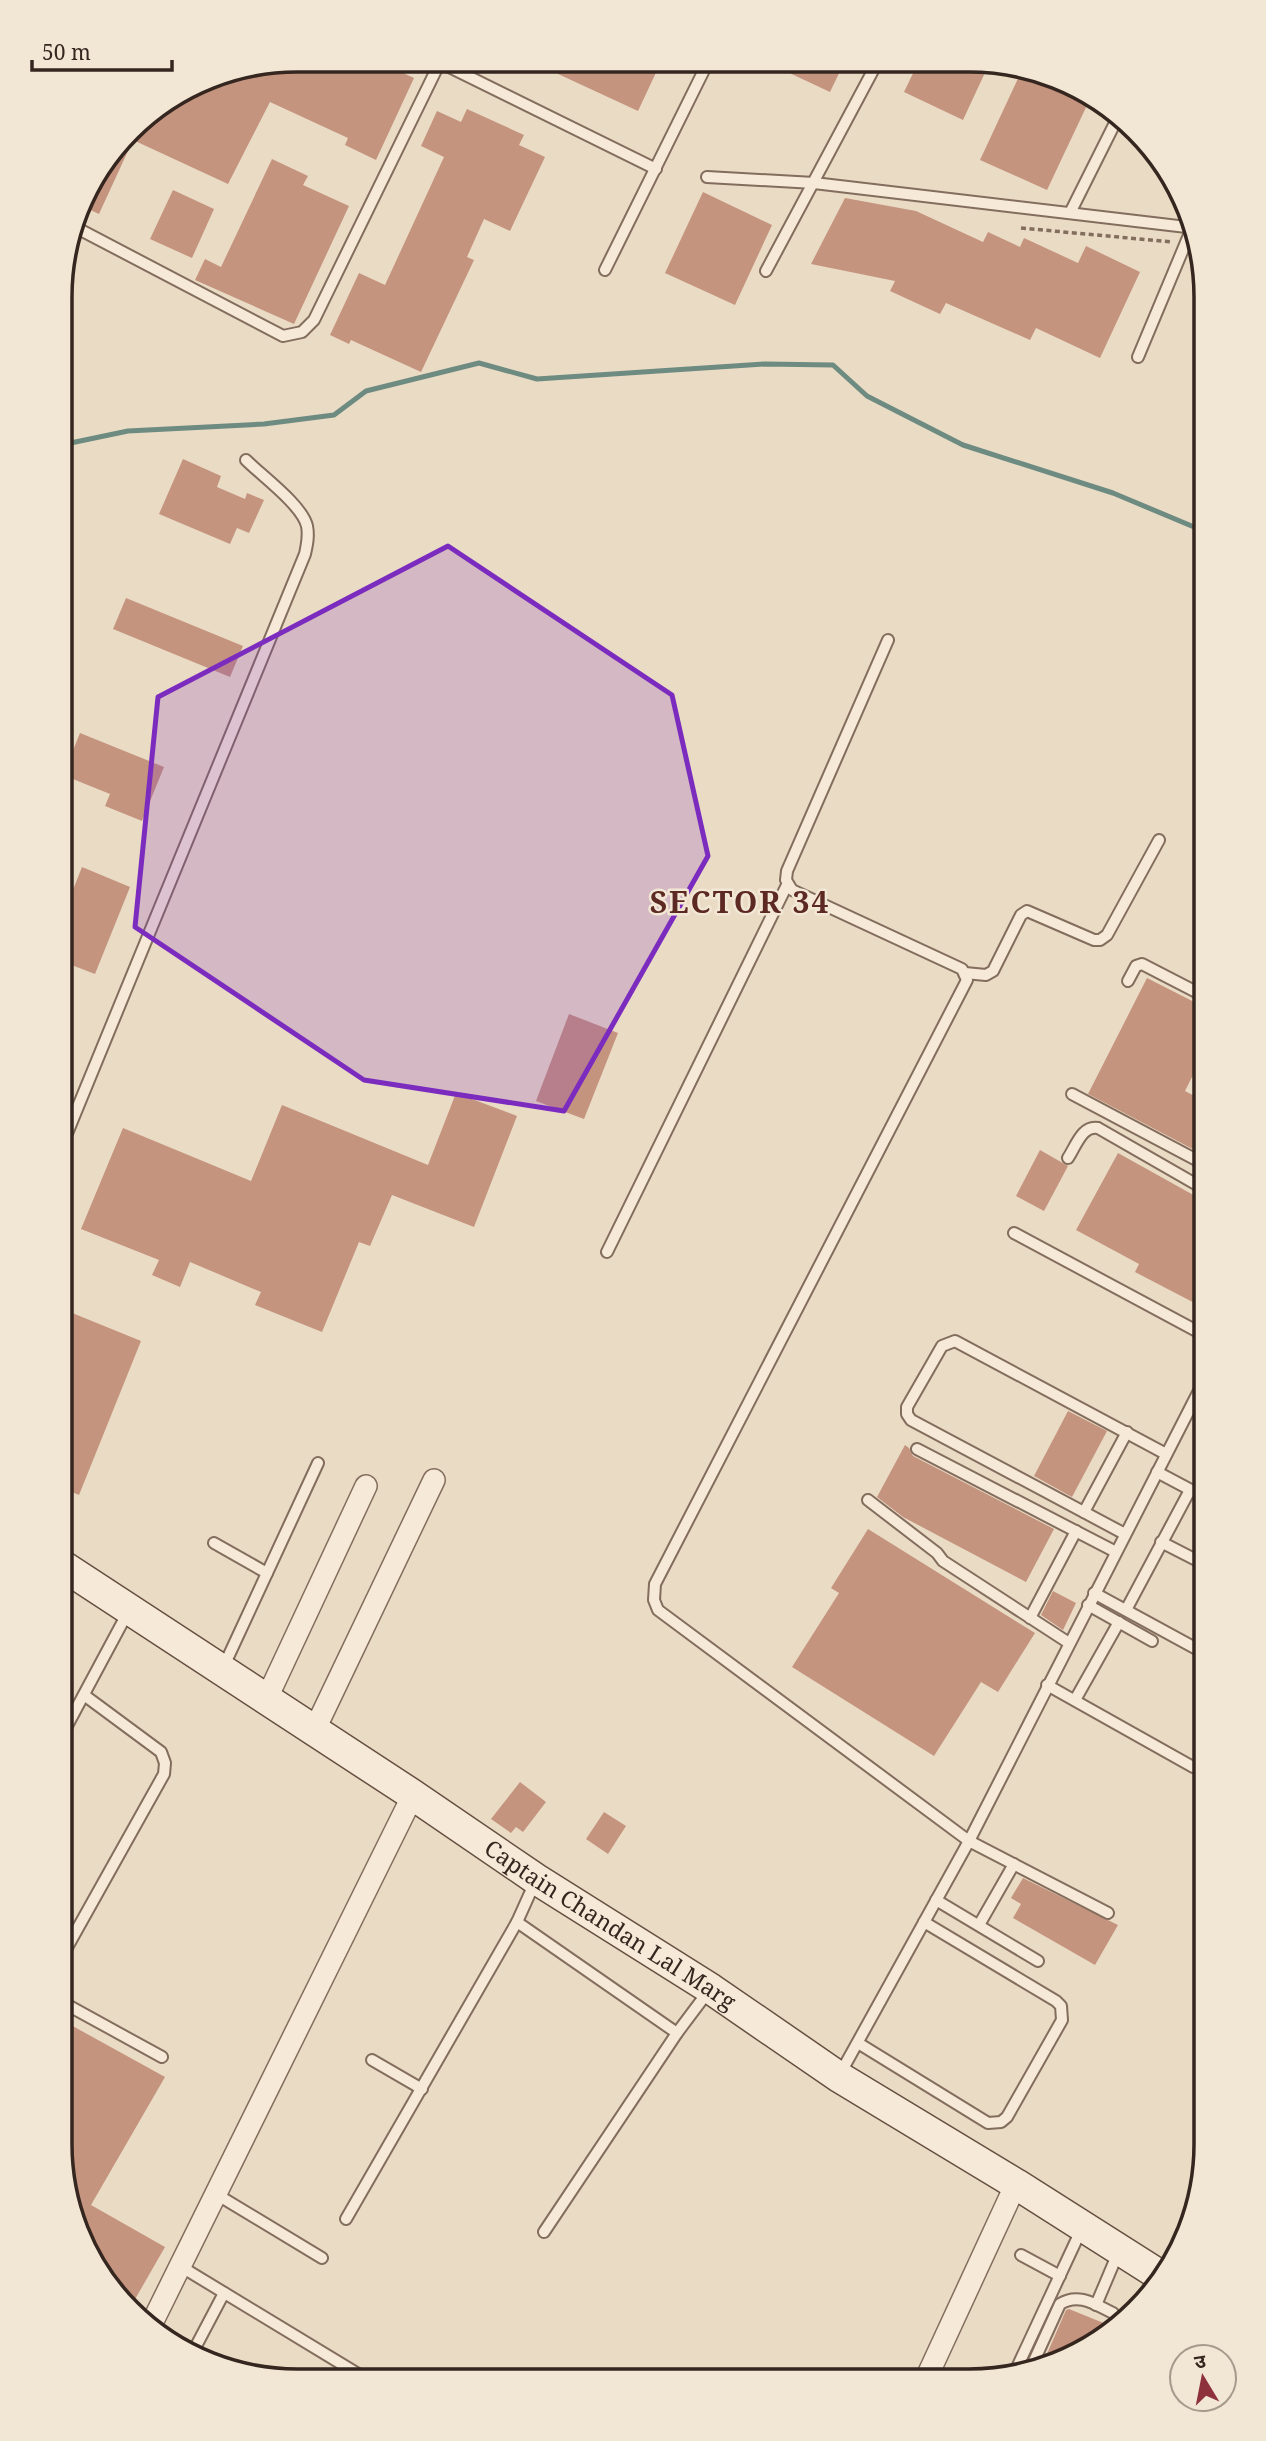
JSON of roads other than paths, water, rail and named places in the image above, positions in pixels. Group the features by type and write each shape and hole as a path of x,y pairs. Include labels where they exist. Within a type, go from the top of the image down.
{"street":[{"path":"314,1731 434,1480"},
{"path":"267,1700 366,1486"},
{"name":"Captain Chandan Lal Marg","path":"72,1572 413,1795 536,1879 711,1989 839,2077 1154,2272"},
{"path":"154,2318 413,1795"},
{"path":"931,2369 1016,2184"}],"lane":[{"path":"82,230 283,336 302,332 314,320 434,72"},
{"path":"461,72 656,169"},
{"path":"605,270 703,72"},
{"path":"766,271 872,72"},
{"path":"1070,214 1114,124"},
{"path":"707,177 814,183 1183,227"},
{"path":"1138,357 1187,242"},
{"path":"72,1121 305,554 308,540 302,513 246,460"},
{"path":"888,640 787,871 786,880 792,890 962,969 967,981 653,1592 658,1610 968,1841 1108,1913"},
{"path":"965,973 986,975 993,971 1021,915 1027,911 1100,940 1107,935 1159,839"},
{"path":"607,1252 788,886"},
{"path":"1128,981 1136,966 1142,964 1194,991"},
{"path":"1072,1094 1194,1159"},
{"path":"1068,1158 1085,1130 1093,1126 1194,1183"},
{"path":"1014,1233 1194,1330"},
{"path":"1125,1534 911,1420 907,1407 942,1346 955,1340 1166,1454"},
{"path":"839,2077 968,1841 1194,1400"},
{"path":"1084,1512 1127,1432"},
{"path":"917,1449 1116,1552"},
{"path":"222,1671 318,1463"},
{"path":"1157,1472 1194,1492"},
{"path":"1126,1610 1191,1490"},
{"path":"868,1500 937,1553 943,1561 1069,1643"},
{"path":"1031,1618 1076,1531"},
{"path":"1161,1542 1194,1559"},
{"path":"214,1543 267,1573"},
{"path":"1094,1593 1194,1647"},
{"path":"1088,1605 1152,1641"},
{"path":"72,1717 130,1610"},
{"path":"1075,1700 1119,1622"},
{"path":"1047,1685 1193,1768"},
{"path":"72,1939 164,1774 165,1763 161,1752 84,1695"},
{"path":"979,1925 1014,1864"},
{"path":"346,2219 517,1922 536,1879"},
{"path":"936,1900 1038,1961"},
{"path":"517,1922 677,2033"},
{"path":"858,2043 993,2124 1007,2117 1062,2020 1061,2006 1056,2001 924,1922"},
{"path":"544,2232 677,2033 711,1989"},
{"path":"72,2008 162,2057"},
{"path":"372,2060 422,2089"},
{"path":"216,2194 322,2258"},
{"path":"1019,2364 1083,2227"},
{"path":"1096,2305 1119,2250"},
{"path":"1021,2255 1060,2276"},
{"path":"180,2266 351,2369"},
{"path":"196,2345 224,2293"},
{"path":"1035,2360 1060,2304 1069,2298 1081,2298 1113,2313"}],"waterway":[{"path":"72,443 128,431 264,424 334,415 366,391 479,363 537,379 765,364 833,365 867,396 963,445 1113,493 1194,527"}],"district":[{"name":"SECTOR 34","path":"740,903"}]}
